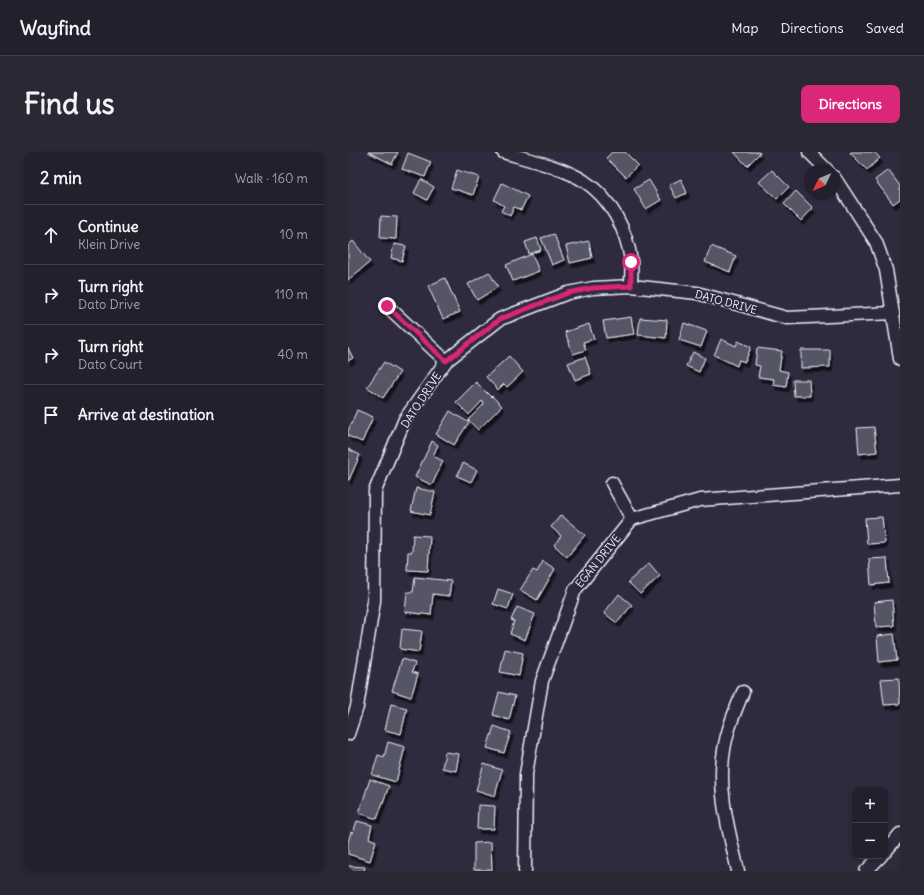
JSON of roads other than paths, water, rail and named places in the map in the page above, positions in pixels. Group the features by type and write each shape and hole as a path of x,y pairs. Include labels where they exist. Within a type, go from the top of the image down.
{"street":[{"path":"503,152 563,171 584,181 596,190 617,217 625,233 631,262 631,286"},
{"path":"809,152 821,164"},
{"path":"840,186 876,242 886,270 900,359"},
{"name":"DATO DRIVE","path":"348,734 358,707 374,600 375,491 405,420 446,361 500,319 568,293 593,288 631,286 697,293 787,318 893,313"},
{"path":"387,306 446,361"},
{"path":"612,484 632,519 700,500 900,485"},
{"name":"EGAN DRIVE","path":"524,871 526,774 542,681 575,590 632,519"},
{"path":"738,871 725,816 722,781 724,751 731,720 743,692"},
{"path":"888,848 900,834"},
{"path":"866,871 878,859"}]}
